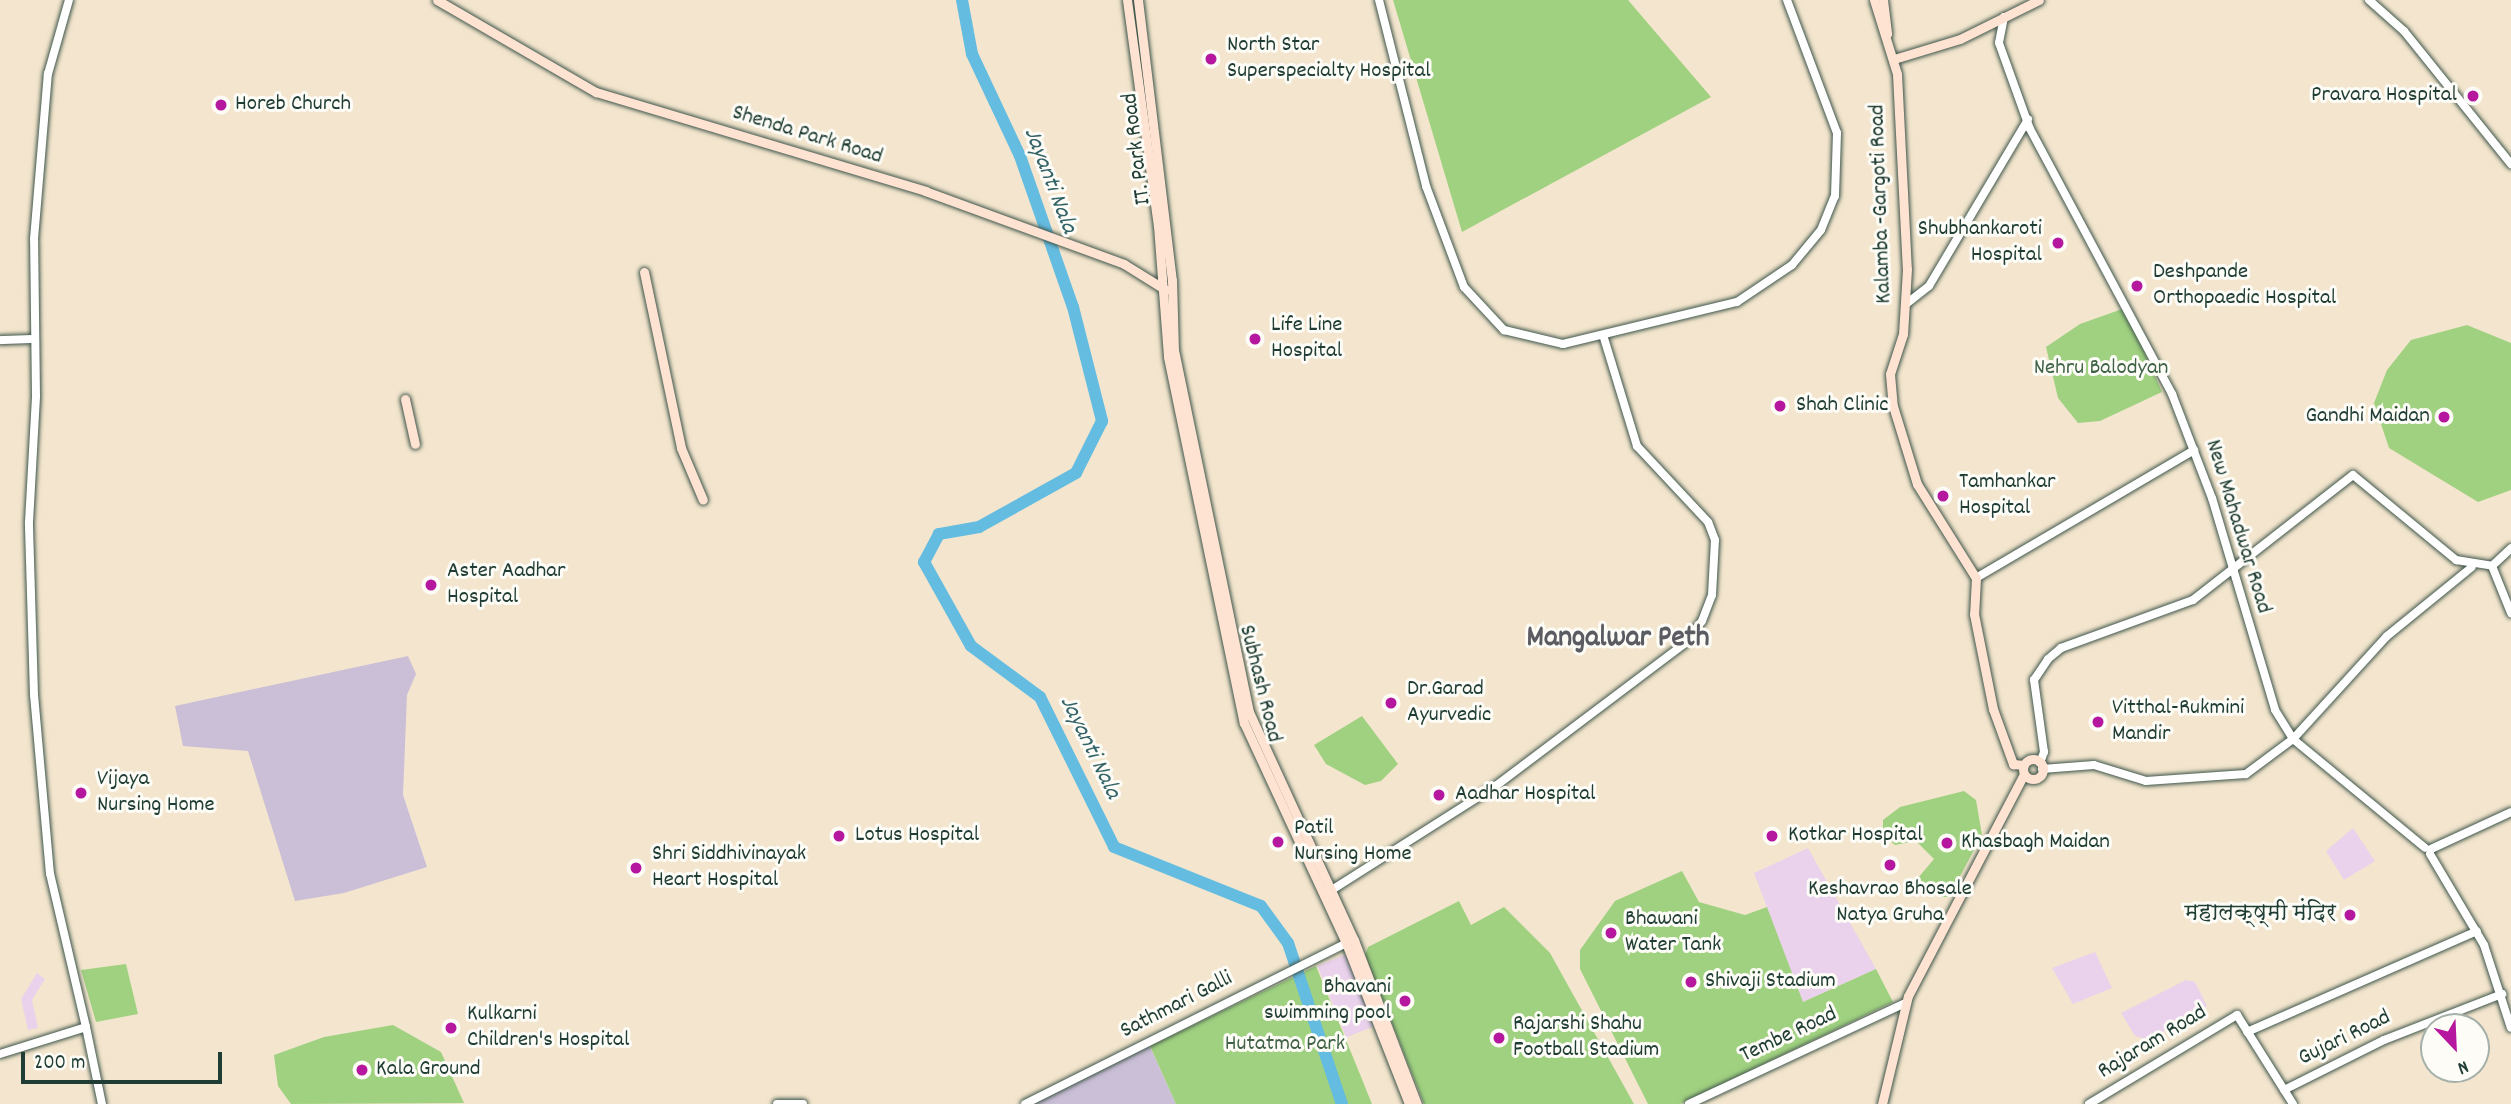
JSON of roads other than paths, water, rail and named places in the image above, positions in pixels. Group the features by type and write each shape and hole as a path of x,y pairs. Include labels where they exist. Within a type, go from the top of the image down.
{"main road":[{"name":"Shenda Park Road","path":"437,0 596,92 925,191 1124,264 1173,294"},
{"name":"IT. Park Road","path":"1126,0 1164,289"},
{"name":"IT. Park Road","path":"1138,0 1173,294"},
{"name":"Kalamba -Gargoti Road","path":"1874,0 1894,59 1906,304 1890,374 1896,423 1917,484 1976,578"},
{"name":"Kalamba -Gargoti Road","path":"1883,0 1887,36"},
{"path":"1894,59 2004,17 2039,0"},
{"path":"644,272 681,448 703,500"},
{"name":"Subhash Road","path":"1164,289 1168,357 1218,579 1258,740 1328,893 1417,1104"},
{"name":"Subhash Road","path":"1173,294 1175,356 1218,579"},
{"path":"405,399 415,444"},
{"path":"1976,578 1974,614 1993,709 2013,764 2037,778 2041,766 2024,769"},
{"path":"1882,1104 1906,1003 2024,769"},
{"name":"Subhash Road","path":"1328,893 1409,1104"}],"street":[{"path":"69,0 48,74 34,239 35,335 29,522 34,695 50,874 102,1104"},
{"path":"1379,0 1430,198 1468,295 1490,322 1526,339 1563,344 1604,338 1737,302 1795,262 1828,218 1839,166 1838,133 1787,0"},
{"path":"2369,0 2404,31 2511,164"},
{"name":"New Mahadwar Road","path":"2004,17 1999,43 2028,119 2141,326 2194,450 2234,570 2237,601 2275,710 2292,739"},
{"path":"1906,304 1929,286 2028,119"},
{"path":"0,340 35,335"},
{"path":"1328,893 1497,785 1684,644 1702,621 1712,595 1715,540 1708,522 1637,446 1604,338"},
{"path":"1976,578 2194,450"},
{"path":"2472,567 2402,520 2353,475 2234,570 2169,612 2087,637 2048,659 2034,680 2044,752 2041,766 2094,765 2146,781 2191,781 2246,774 2292,739 2387,636 2472,567 2491,566 2511,548"},
{"path":"2491,566 2511,613"},
{"path":"2292,739 2429,850 2477,931 2502,994 2511,1028"},
{"path":"2429,850 2511,812"},
{"path":"2293,1104 2247,1032 2477,931"},
{"name":"Sathmari Galli","path":"1025,1104 1346,943"},
{"name":"Gujari Road","path":"2284,1090 2384,1040 2502,994"},
{"name":"Tembe Road","path":"1689,1104 1906,1003"},
{"name":"Rajaram Road","path":"2089,1104 2237,1015 2247,1032"},
{"path":"0,1054 86,1027"},
{"path":"776,1104 803,1104"}],"waterway":[{"name":"Jayanti Nala","path":"962,0 972,54 1020,156 1073,307 1102,421 1076,473 979,527 939,534 924,562 971,646 1040,697 1114,847 1261,906 1288,943 1342,1104"}],"place":[{"name":"North Star Superspecialty Hospital","path":"1211,59"},
{"name":"Pravara Hospital","path":"2473,96"},
{"name":"Horeb Church","path":"221,105"},
{"name":"Shubhankaroti Hospital","path":"2058,243"},
{"name":"Deshpande Orthopaedic Hospital","path":"2137,286"},
{"name":"Life Line Hospital","path":"1255,339"},
{"name":"Shah Clinic","path":"1780,406"},
{"name":"Gandhi Maidan","path":"2444,417"},
{"name":"Tamhankar Hospital","path":"1943,496"},
{"name":"Aster Aadhar Hospital","path":"431,585"},
{"name":"Dr.Garad Ayurvedic","path":"1391,703"},
{"name":"Vitthal-Rukmini Mandir","path":"2098,722"},
{"name":"Vijaya Nursing Home","path":"81,793"},
{"name":"Aadhar Hospital","path":"1439,795"},
{"name":"Lotus Hospital","path":"839,836"},
{"name":"Kotkar Hospital","path":"1772,836"},
{"name":"Patil Nursing Home","path":"1278,842"},
{"name":"Khasbagh Maidan","path":"1947,843"},
{"name":"Keshavrao Bhosale Natya Gruha","path":"1890,865"},
{"name":"Shri Siddhivinayak Heart Hospital","path":"636,868"},
{"name":"महालक्ष्मी मंदिर","path":"2350,915"},
{"name":"Bhawani Water Tank","path":"1611,933"},
{"name":"Shivaji Stadium","path":"1691,982"},
{"name":"Bhavani swimming pool","path":"1405,1001"},
{"name":"Kulkarni Children's Hospital","path":"451,1028"},
{"name":"Rajarshi Shahu Football Stadium","path":"1499,1038"},
{"name":"Kala Ground","path":"362,1070"}],"district":[{"name":"Mangalwar Peth","path":"1618,640"}],"park label":[{"name":"Nehru Balodyan","path":"2101,369"},
{"name":"Hutatma Park","path":"1285,1045"}]}
